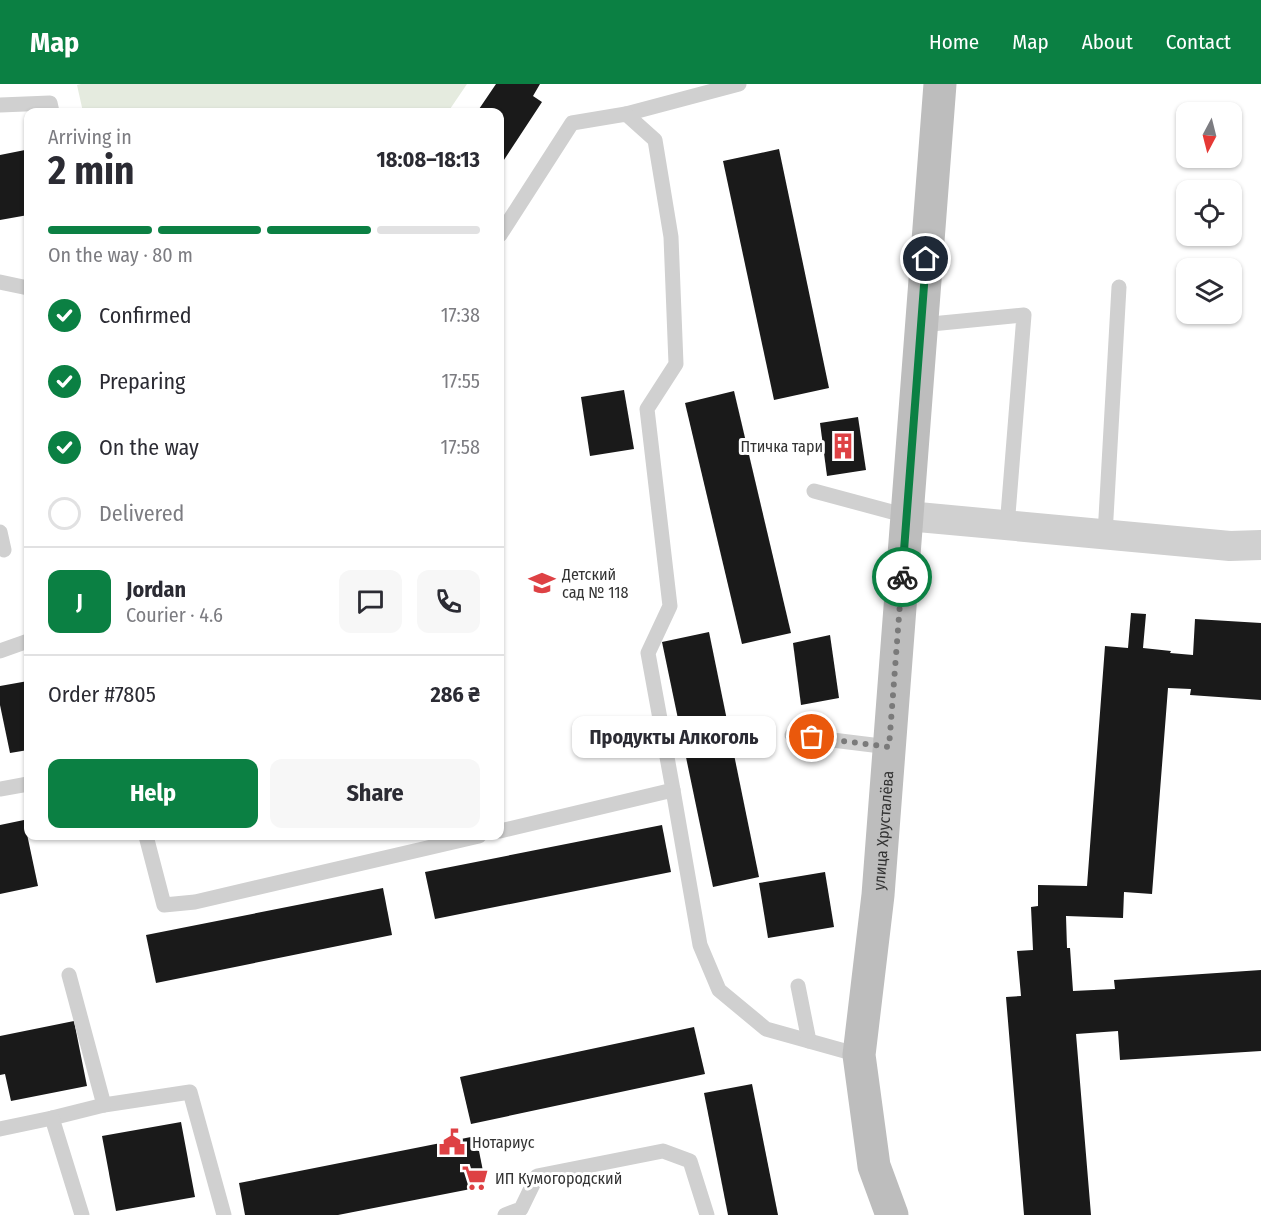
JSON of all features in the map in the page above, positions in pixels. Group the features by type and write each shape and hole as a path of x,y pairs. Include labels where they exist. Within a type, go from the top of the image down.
{"main road":[{"name":"улица Хрусталёва","path":"892,1215 874,1166 859,1055 878,895 940,84"}],"street":[{"path":"907,516 1230,546 1261,545"}],"lane":[{"path":"504,229 572,123 626,114 739,84"},
{"path":"0,105 50,103 51,108"},
{"path":"626,114 655,140 670,237 676,364 647,409 670,606 648,653 700,945 719,990 766,1029 859,1055"},
{"path":"0,282 24,288"},
{"path":"1105,535 1119,287"},
{"path":"921,325 1024,315 1006,526"},
{"path":"814,491 907,516"},
{"path":"0,532 4,550"},
{"path":"0,651 24,642"},
{"path":"792,735 889,747"},
{"path":"0,789 24,785"},
{"path":"504,830 673,790"},
{"path":"147,840 164,905 195,902 462,840"},
{"path":"69,975 104,1105"},
{"path":"798,986 809,1041"},
{"path":"0,1130 104,1105 190,1092 225,1215"},
{"path":"52,1118 82,1215"},
{"path":"505,1215 521,1209 537,1176 663,1151 690,1161 706,1215"}],"shaded area":[{"path":"467,84 451,108 82,108 77,85"}],"building":[{"path":"496,84 540,84 533,96 542,102 504,160 504,108 480,108"},
{"path":"779,149 829,388 774,400 723,161"},
{"path":"24,150 24,216 0,220 0,155"},
{"path":"624,390 634,449 590,456 581,397"},
{"path":"734,391 791,633 742,644 685,403"},
{"name":"Птичка тари","path":"858,417 866,470 827,476 820,423"},
{"path":"1131,613 1146,614 1143,648 1193,655 1195,619 1261,623 1261,700 1190,695 1191,689 1168,688 1152,894 1124,892 1123,918 1066,916 1067,948 1070,948 1073,991 1115,989 1114,980 1261,970 1261,1051 1120,1060 1118,1031 1076,1034 1091,1215 1024,1215 1006,997 1021,996 1017,951 1033,950 1031,907 1038,906 1038,885 1087,886 1105,646 1128,648"},
{"path":"709,632 759,877 713,887 662,642"},
{"path":"830,635 839,698 801,705 793,643"},
{"path":"24,682 24,751 10,753 0,705 0,686"},
{"path":"24,820 24,840 28,840 38,886 0,894 0,825"},
{"path":"662,825 671,872 435,919 425,872"},
{"path":"825,872 834,927 768,938 759,883"},
{"path":"383,888 392,935 156,983 146,935"},
{"path":"74,1021 87,1086 11,1101 5,1074 0,1075 0,1036"},
{"path":"694,1027 705,1074 471,1124 460,1077"},
{"path":"752,1084 778,1215 728,1215 704,1093"},
{"path":"181,1122 195,1197 116,1211 102,1136"},
{"path":"476,1136 486,1186 338,1215 245,1215 239,1183"}],"way so far":[{"path":"812,737 889,747 902,577"}],"place":[{"name":"Птичка тари","path":"843,446"},
{"name":"Детский сад № 118","path":"542,583"},
{"name":"Продукты Алкоголь","path":"812,737"},
{"name":"Нотариус","path":"452,1142"},
{"name":"ИП Кумогородский","path":"475,1178"}],"route":[{"path":"902,577 926,259"}]}
